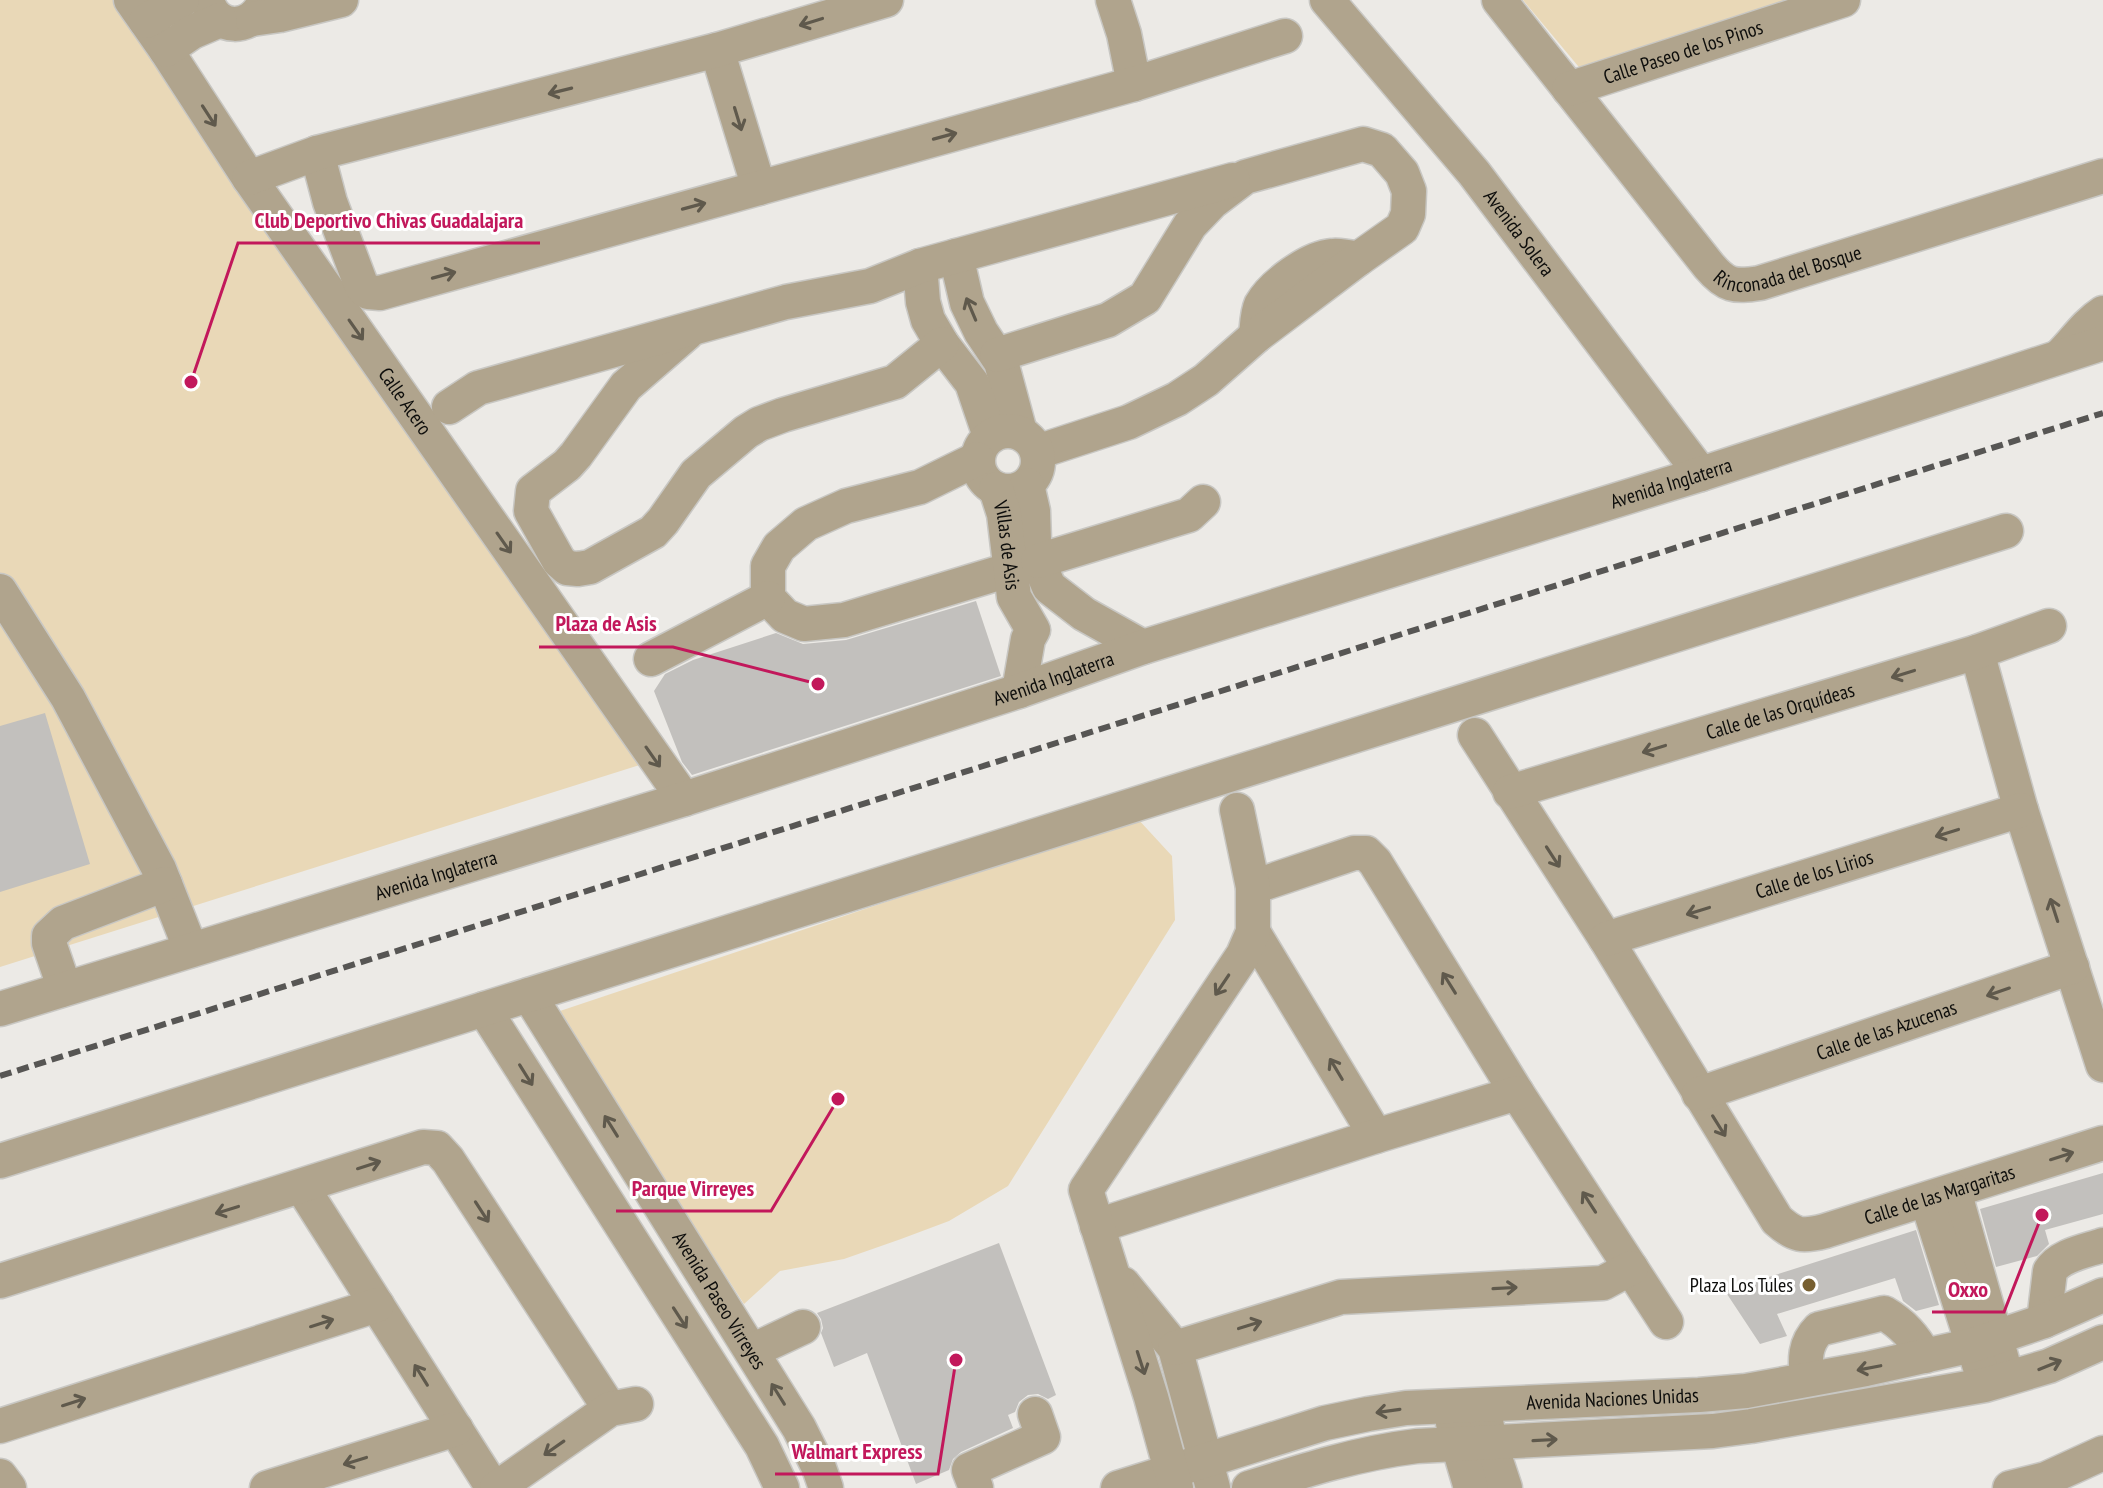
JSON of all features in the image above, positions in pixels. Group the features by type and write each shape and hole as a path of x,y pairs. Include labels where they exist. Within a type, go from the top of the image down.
{"street":[{"path":"138,11 182,0"},
{"path":"166,50 192,32 236,10 280,15 341,0"},
{"path":"249,178 317,153 717,50 886,0"},
{"path":"1113,0 1124,34 1134,84"},
{"name":"Avenida Solera","path":"1327,0 1474,173 1701,474"},
{"name":"Rinconada del Bosque","path":"1499,0 1709,266 1719,278 1731,285 1760,283 2103,176"},
{"name":"Calle Paseo de los Pinos","path":"1569,89 1843,0"},
{"name":"Calle Acero","path":"138,11 249,178 684,799"},
{"path":"317,153 330,202 362,287 368,292 380,293 1134,84 1285,36"},
{"path":"717,50 759,188"},
{"path":"449,407 478,388 786,302 870,286 920,266 1363,144 1382,150 1402,173 1409,191 1408,214 1402,228 1358,259 1334,255 1307,265 1287,278 1259,308 1256,336 1206,380 1177,399 1129,422 1006,445 920,487 846,506 806,524 779,547 768,566 768,598 785,616 804,624 844,620 1189,515 1203,502"},
{"path":"997,355 1108,320 1145,298 1190,225 1212,202 1245,177"},
{"path":"1142,205 1166,261"},
{"path":"956,256 967,303 997,355 1006,445"},
{"path":"920,266 925,314 942,344 972,383 1006,445 1038,464 1035,475 1011,487 986,482 980,471 1006,445"},
{"path":"2057,358 2103,313"},
{"path":"693,328 626,386 576,455 533,491 531,511 559,561 567,568 590,567 653,532 704,466 759,424 895,382 942,344"},
{"name":"Avenida Inglaterra","path":"0,1009 684,799 1019,691 1143,647 1701,474 2103,343"},
{"path":"575,361 608,410"},
{"name":"Villas de Asis","path":"1011,487 1033,511 1034,542 1014,597 1033,630"},
{"path":"0,1161 2006,531"},
{"name":"Villas de Asis","path":"1025,565 1079,610 1143,647"},
{"path":"0,591 68,698 165,884 191,950"},
{"path":"651,659 768,598"},
{"path":"1019,691 1028,639 1033,630 1079,610"},
{"name":"Calle de las Orquídeas","path":"1510,792 1977,652 2049,626"},
{"path":"1977,652 2021,810 2103,1065"},
{"path":"1475,735 1606,939 1699,1094"},
{"path":"1174,1480 1086,1190 1243,955 1253,932 1253,887 1237,810"},
{"name":"Calle de los Lirios","path":"1606,939 2021,810"},
{"path":"1253,887 1354,853 1366,853 1375,862 1517,1093 1666,1322"},
{"path":"61,990 60,975 49,943 49,936 56,928 165,884"},
{"path":"1253,932 1376,1136"},
{"name":"Calle de las Azucenas","path":"1699,1094 2072,967"},
{"name":"Avenida Paseo Virreyes","path":"529,995 799,1428 826,1488"},
{"path":"484,1009 762,1446 782,1488"},
{"path":"1097,1226 1517,1093"},
{"name":"Calle de las Margaritas","path":"1699,1094 1777,1220 1790,1231 1806,1236 2103,1143"},
{"path":"0,1281 423,1147 437,1148 623,1406 495,1488 302,1187"},
{"path":"1940,1195 1997,1383"},
{"path":"2044,1321 2050,1271 2054,1265 2103,1245"},
{"path":"657,1282 693,1258"},
{"path":"1175,1348 1341,1297 1603,1283 1631,1268"},
{"path":"1111,1269 1175,1348 1209,1475"},
{"name":"Avenida Naciones Unidas","path":"1118,1488 1209,1475 1325,1423 1406,1408 1746,1391 1925,1356 2044,1321 2103,1295"},
{"path":"0,1426 377,1305"},
{"path":"1807,1379 1805,1360 1808,1345 1819,1329 1884,1313 1903,1326 1925,1356"},
{"path":"752,1351 803,1327"},
{"name":"Avenida Naciones Unidas","path":"1249,1488 1380,1450 1713,1431 1751,1426 1997,1383 2049,1366 2103,1342"},
{"path":"1746,1391 1751,1426"},
{"path":"1466,1405 1474,1443 1471,1488"},
{"path":"976,1488 969,1470 1043,1437 1035,1414"},
{"path":"267,1488 456,1429"},
{"path":"1474,1443 1505,1488"},
{"path":"2010,1488 2046,1479 2103,1453"},
{"path":"0,1476 9,1488"}],"shaded area":[{"path":"0,0 119,0 646,763 0,967"},
{"path":"1523,0 1840,0 1583,72"},
{"path":"1137,818 1172,856 1175,920 1008,1186 949,1221 901,1239 844,1259 780,1271 744,1304 557,1012"}],"building":[{"path":"976,601 1001,676 692,775 682,762 654,691 665,674 693,660 776,633 803,644 846,640"},
{"path":"45,713 90,864 0,892 0,726"},
{"path":"2103,1173 2103,1214 2045,1230 2049,1244 2037,1256 1996,1267 1980,1209"},
{"name":"Plaza Los Tules","path":"1916,1230 1939,1305 1916,1311 1903,1301 1895,1278 1777,1314 1787,1336 1760,1344 1725,1291"},
{"path":"999,1243 1056,1395 1048,1399 1038,1394 1028,1395 1019,1402 1015,1412 1008,1415 1013,1428 961,1452 953,1459 949,1470 916,1484 867,1353 834,1367 817,1313"}],"railway":[{"path":"0,1076 2103,413"}],"place":[{"name":"Club Deportivo Chivas Guadalajara","path":"191,382"},
{"name":"Plaza de Asis","path":"818,684"},
{"name":"Parque Virreyes","path":"838,1099"},
{"name":"Oxxo","path":"2042,1215"},
{"name":"Plaza Los Tules","path":"1809,1285"},
{"name":"Walmart Express","path":"956,1360"}]}
